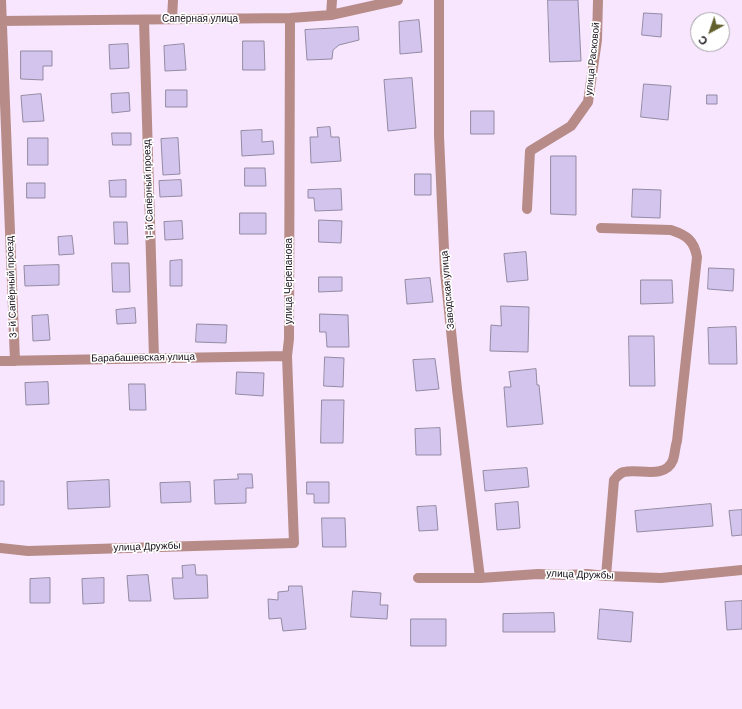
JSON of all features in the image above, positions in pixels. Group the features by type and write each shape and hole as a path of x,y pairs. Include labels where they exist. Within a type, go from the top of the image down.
{"street":[{"name":"3-й Сапёрный проезд","path":"1,0 15,361"},
{"path":"172,20 173,0"},
{"path":"331,15 332,0"},
{"name":"Сапёрная улица","path":"1,21 290,18 331,15 398,0"},
{"name":"Заводская улица","path":"440,0 439,136 445,272 457,389 480,578"},
{"name":"улица Расковой","path":"527,209 530,150 571,126 588,102 597,40 598,0"},
{"name":"улица Черепанова","path":"290,18 290,339 287,356 294,543"},
{"name":"1-й Сапёрный проезд","path":"144,20 154,358"},
{"path":"601,228 671,230 680,233 690,240 695,247 697,257 677,441 672,462 659,472 624,472 614,480 606,576"},
{"name":"Барабашевская улица","path":"0,361 287,356"},
{"name":"улица Дружбы","path":"0,548 28,551 294,543"},
{"name":"улица Дружбы","path":"418,578 480,578 538,574 587,574 661,578 742,570"}],"building":[{"path":"548,0 578,0 581,61 550,62"},
{"path":"644,13 662,14 661,37 642,35"},
{"path":"419,20 422,52 400,54 399,22"},
{"path":"358,27 359,40 339,45 333,50 332,59 307,60 305,30"},
{"path":"243,41 264,41 265,70 243,70"},
{"path":"128,44 129,68 110,69 109,45"},
{"path":"184,44 186,70 165,71 164,46"},
{"path":"21,51 52,51 52,66 43,66 43,80 21,79"},
{"path":"412,78 416,128 388,131 384,80"},
{"path":"644,84 671,86 668,120 641,117"},
{"path":"166,90 187,90 187,107 166,107"},
{"path":"129,93 130,111 112,113 111,94"},
{"path":"41,94 44,121 23,122 21,96"},
{"path":"707,95 717,95 717,104 707,104"},
{"path":"471,111 494,111 494,134 471,134"},
{"path":"330,127 331,137 339,137 341,161 311,163 310,137 318,137 317,128"},
{"path":"262,130 262,142 273,141 274,154 242,156 241,131"},
{"path":"112,133 131,133 131,145 113,145"},
{"path":"28,138 48,138 48,165 28,165"},
{"path":"178,138 180,174 163,175 161,139"},
{"path":"551,156 576,156 576,215 551,214"},
{"path":"245,168 265,168 266,186 245,186"},
{"path":"415,174 431,174 431,195 415,195"},
{"path":"126,180 126,197 110,197 109,181"},
{"path":"181,180 182,196 160,197 159,181"},
{"path":"27,183 45,183 45,198 27,198"},
{"path":"341,189 342,210 315,211 314,198 308,198 308,190"},
{"path":"633,189 661,190 660,218 632,217"},
{"path":"240,213 266,213 266,234 240,234"},
{"path":"319,220 342,221 341,243 319,242"},
{"path":"182,221 183,239 165,240 164,222"},
{"path":"114,222 127,222 128,244 115,244"},
{"path":"72,236 74,254 59,255 58,237"},
{"path":"526,252 528,280 507,282 504,254"},
{"path":"182,260 182,286 170,286 170,261"},
{"path":"112,263 129,263 130,292 113,292"},
{"path":"59,265 59,285 25,286 24,266"},
{"path":"709,268 734,269 733,291 708,289"},
{"path":"319,277 342,277 342,291 319,292"},
{"path":"430,278 433,302 407,304 405,280"},
{"path":"641,280 672,280 673,303 641,304"},
{"path":"501,306 529,307 528,352 490,351 491,325 501,326"},
{"path":"135,308 136,323 117,324 116,310"},
{"path":"320,314 348,315 349,347 327,347 326,332 320,332"},
{"path":"48,315 50,340 33,341 32,316"},
{"path":"197,324 227,325 226,343 196,342"},
{"path":"736,327 737,364 709,364 708,328"},
{"path":"629,336 654,336 655,386 630,386"},
{"path":"325,357 344,358 343,387 324,386"},
{"path":"435,359 439,389 416,391 413,360"},
{"path":"536,369 543,424 507,427 504,387 511,387 509,372"},
{"path":"237,372 264,373 263,396 236,394"},
{"path":"48,382 49,404 26,405 25,383"},
{"path":"129,384 145,384 146,410 130,410"},
{"path":"322,400 344,400 343,443 321,443"},
{"path":"440,428 441,455 416,455 415,429"},
{"path":"527,468 529,487 485,491 483,471"},
{"path":"238,474 252,474 253,488 246,488 246,503 215,504 214,480 238,479"},
{"path":"109,480 110,507 68,509 67,482"},
{"path":"0,481 4,481 4,505 0,505"},
{"path":"190,482 191,502 161,503 160,483"},
{"path":"307,482 329,482 329,503 314,503 314,494 307,494"},
{"path":"518,502 520,528 497,530 495,504"},
{"path":"711,504 713,526 637,532 635,511"},
{"path":"436,506 438,530 419,531 417,507"},
{"path":"742,510 742,535 732,536 729,511"},
{"path":"322,518 345,518 346,547 323,547"},
{"path":"195,565 196,575 207,575 208,598 174,599 172,578 183,578 182,566"},
{"path":"148,575 151,601 129,601 127,576"},
{"path":"50,578 50,603 30,603 30,579"},
{"path":"104,578 104,603 83,604 82,579"},
{"path":"289,586 302,586 306,629 283,631 281,618 269,619 268,599 278,600 278,592 288,591"},
{"path":"353,591 381,593 380,605 388,605 387,619 351,617"},
{"path":"742,601 742,629 727,630 725,602"},
{"path":"600,609 633,612 631,642 598,639"},
{"path":"554,613 555,632 503,632 503,614"},
{"path":"411,619 446,619 446,646 411,646"}]}
